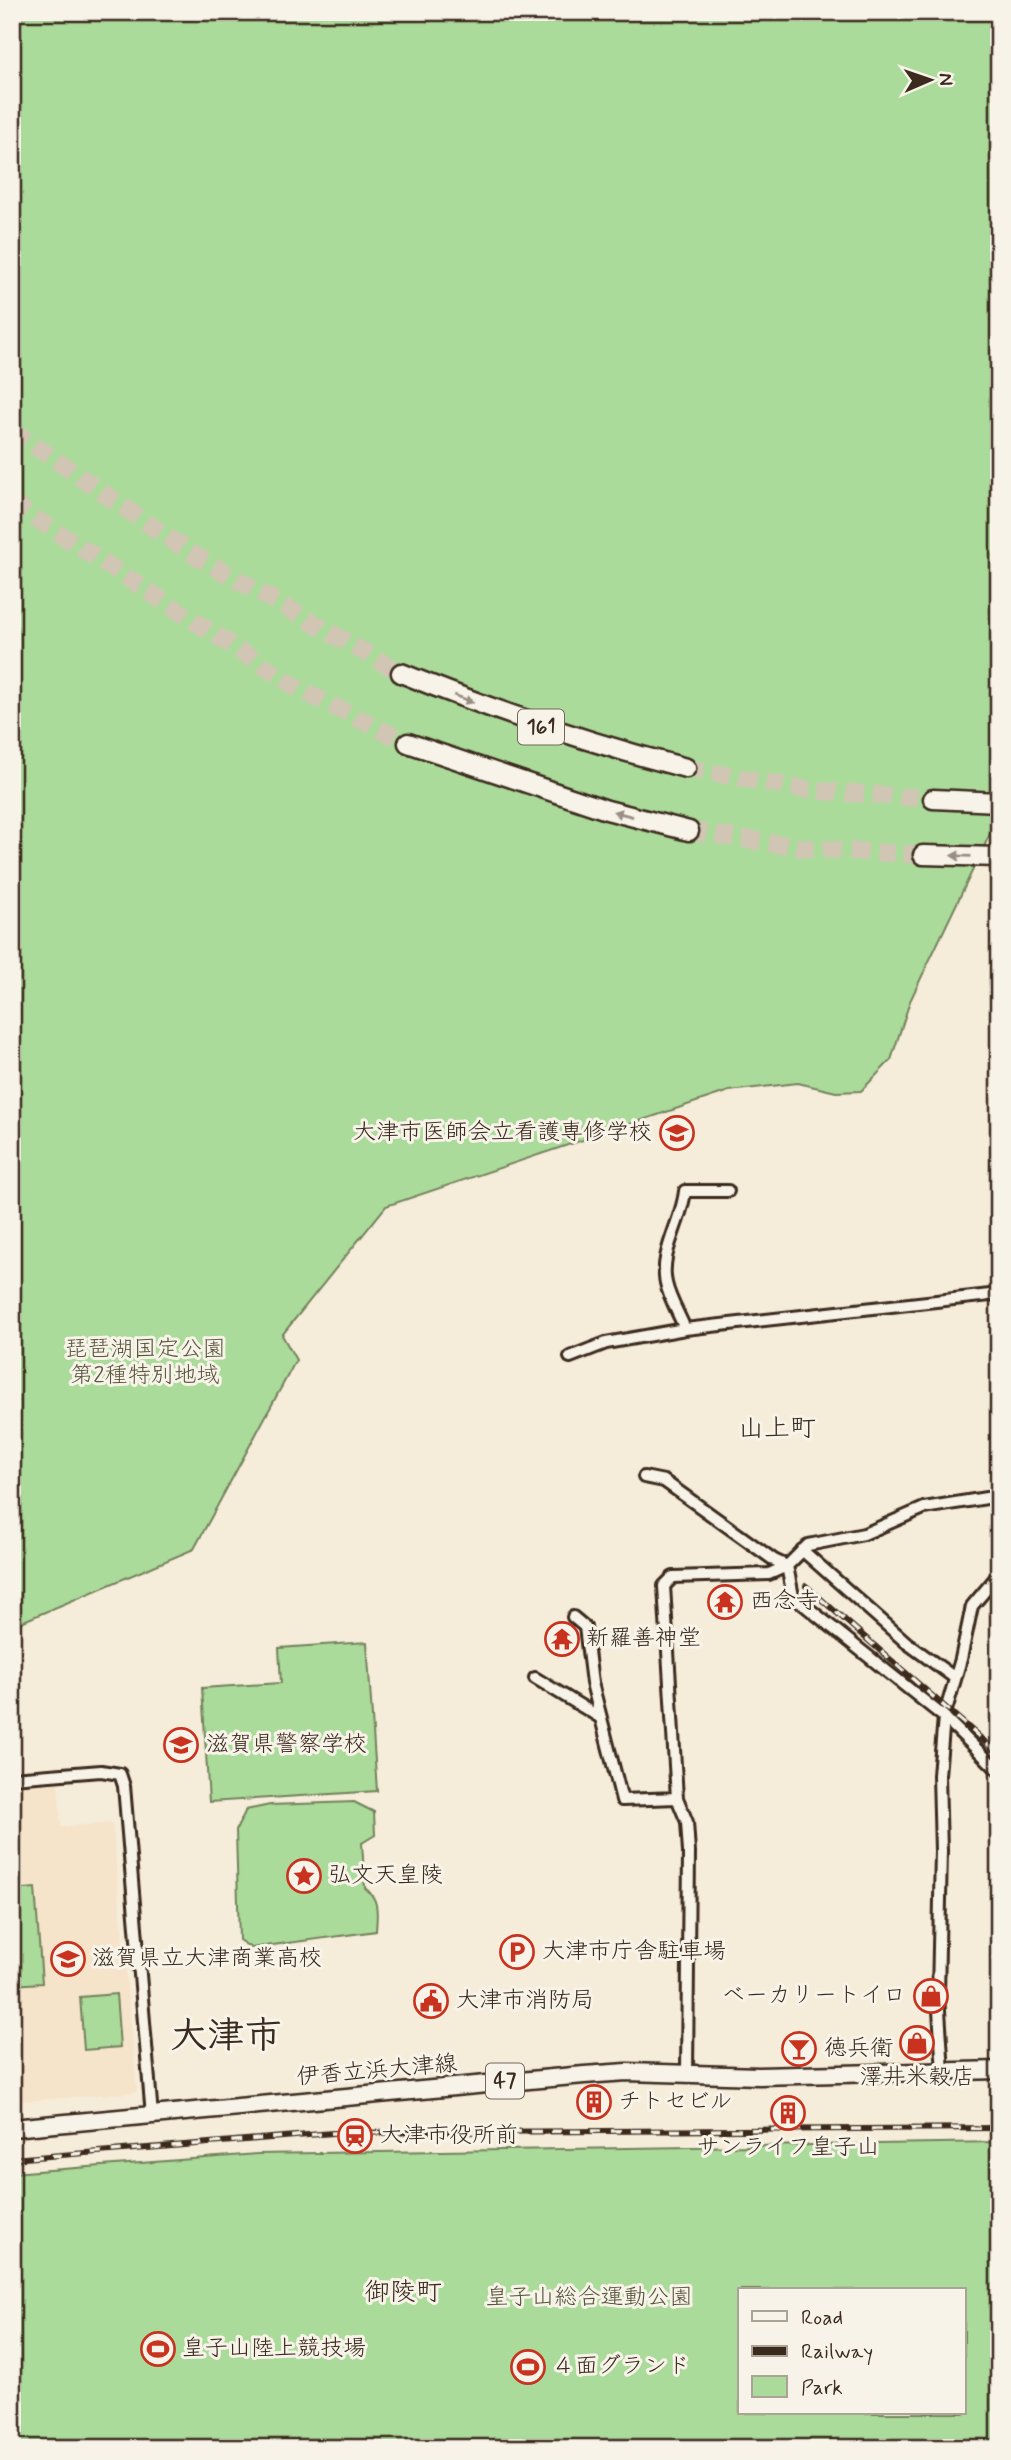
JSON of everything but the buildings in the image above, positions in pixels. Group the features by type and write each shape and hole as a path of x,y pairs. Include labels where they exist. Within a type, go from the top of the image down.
{"highway":[{"name":"161","path":"401,673 533,724 596,745 686,768"},
{"path":"408,743 607,810 689,831"},
{"path":"933,799 999,802"},
{"path":"923,855 999,857"}],"main road":[{"name":"伊香立浜大津線","path":"12,2128 627,2072 759,2076 999,2070"}],"street":[{"path":"685,1329 665,1282 666,1257 683,1210 685,1191 728,1191"},
{"path":"570,1357 606,1343 685,1329 999,1294"},
{"path":"644,1477 664,1481 774,1560 787,1566"},
{"path":"687,2074 689,1852 687,1822 677,1798 664,1586 667,1580 673,1577 769,1574 787,1566 802,1550 815,1543 864,1534 924,1508 999,1496"},
{"path":"802,1550 907,1643 954,1678"},
{"path":"787,1566 793,1596 944,1717 999,1771"},
{"path":"943,2072 938,1995 941,1852 939,1775 944,1717 972,1606 999,1574"},
{"path":"573,1617 585,1627 592,1684 622,1800 677,1798"},
{"path":"535,1678 601,1718"},
{"path":"12,1778 101,1771 120,1774 124,1786 152,2116"}],"shaded area":[{"name":"滋賀県立大津商業高校","path":"58,1783 61,1827 112,1823 137,2092 12,2102 12,1786"}],"green space":[{"name":"琵琶湖国定公園 第2種特別地域","path":"12,12 999,12 999,815 910,1001 891,1060 861,1091 836,1092 798,1083 729,1091 386,1206 282,1335 296,1360 194,1549 12,1626"},
{"path":"367,1642 377,1791 209,1802 202,1688 281,1683 279,1648"},
{"path":"354,1802 374,1812 375,1835 362,1843 365,1888 373,1897 376,1907 376,1931 251,1948 239,1940 236,1830 246,1810 270,1805"},
{"path":"35,1888 42,1983 12,1985 12,1890"},
{"path":"116,1994 120,2047 84,2050 80,1997"},
{"name":"皇子山総合運動公園","path":"999,2142 999,2448 12,2448 12,2173 257,2154"}],"tunnel":[{"path":"12,430 189,552 401,673"},
{"path":"12,503 299,689 408,743"},
{"path":"686,768 809,790 933,799"},
{"path":"689,831 805,848 923,855"}],"railway":[{"path":"806,1586 999,1754"},
{"path":"12,2159 333,2133 999,2128"}],"place":[{"name":"大津市医師会立看護専修学校","path":"677,1133"},
{"name":"西念寺","path":"725,1602"},
{"name":"新羅善神堂","path":"562,1639"},
{"name":"滋賀県警察学校","path":"181,1745"},
{"name":"弘文天皇陵","path":"304,1876"},
{"name":"大津市庁舎駐車場","path":"517,1952"},
{"name":"滋賀県立大津商業高校","path":"68,1959"},
{"name":"ベーカリートイロ","path":"931,1996"},
{"name":"大津市消防局","path":"431,2001"},
{"name":"澤井米穀店","path":"917,2043"},
{"name":"徳兵衛","path":"799,2049"},
{"name":"チトセビル","path":"594,2102"},
{"name":"サンライフ皇子山","path":"788,2113"},
{"name":"大津市役所前","path":"355,2136"},
{"name":"皇子山陸上競技場","path":"158,2349"},
{"name":"４面グランド","path":"528,2367"}],"district":[{"name":"山上町","path":"777,1429"},
{"name":"大津市","path":"226,2037"},
{"name":"御陵町","path":"403,2293"}]}
